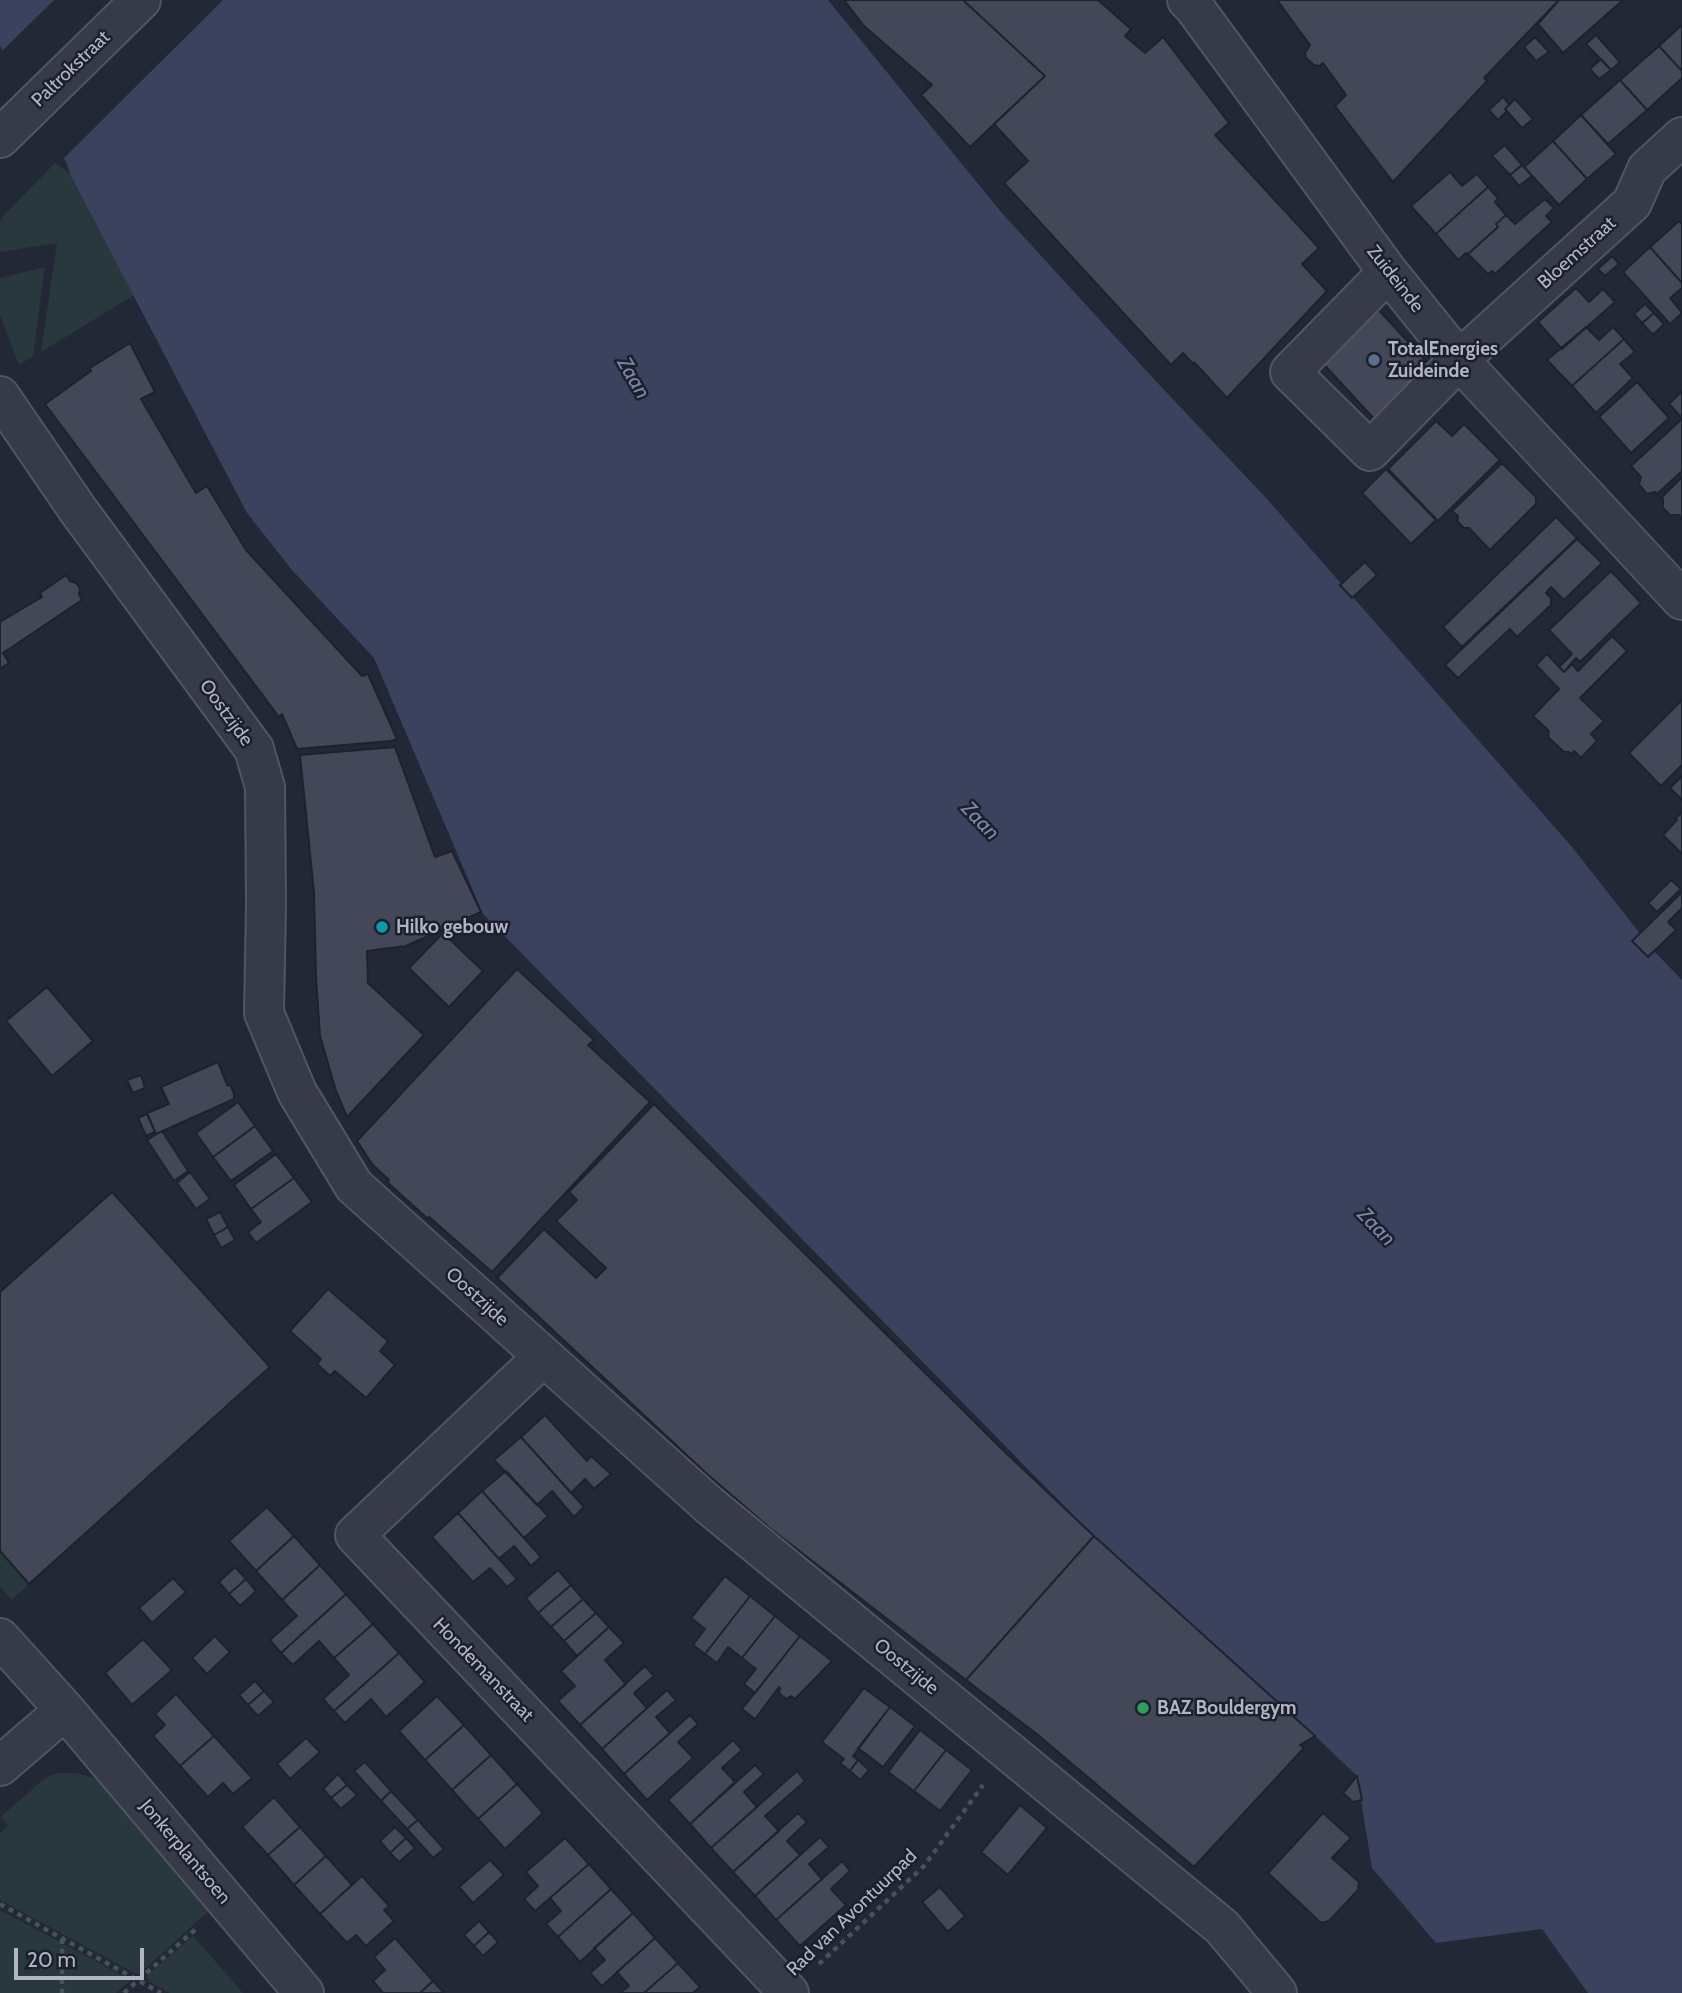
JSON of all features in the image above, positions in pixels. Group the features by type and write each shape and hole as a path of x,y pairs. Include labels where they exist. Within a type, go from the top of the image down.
{"street":[{"name":"Paltrokstraat","path":"0,138 141,0"},
{"name":"Zuideinde","path":"1187,0 1219,39 1388,272 1459,360 1682,600"},
{"name":"Bloemstraat","path":"1388,272 1290,372 1370,451 1459,360 1632,203 1647,169 1682,137"},
{"name":"Oostzijde","path":"0,396 78,510 254,749 265,787 264,1013 297,1092 354,1186 709,1505 1222,1927 1277,1993"},
{"name":"Hondemanstraat","path":"543,1356 355,1535 789,1993"},
{"name":"Jonkerplantsoen","path":"0,1638 65,1710 304,1993"},
{"path":"0,1766 65,1710"}],"path":[{"name":"Rad van Avontuurpad","path":"789,1993 924,1866 1008,1751"},
{"path":"124,1993 227,1902"},
{"path":"0,1905 161,1993"},
{"path":"62,1938 62,1993"}],"shaded area":[{"path":"55,163 70,174 134,295 41,352 57,243 0,252 0,222"},
{"path":"45,267 33,356 19,365 0,315 0,278"},
{"path":"0,1551 29,1584 12,1600 0,1587"},
{"path":"58,1773 77,1773 94,1778 109,1789 213,1907 138,1975 0,1900 0,1833 8,1826 1,1817 45,1778"},
{"path":"0,1910 131,1980 116,1993 0,1993"},
{"path":"193,1936 243,1993 170,1993 150,1982 146,1977"}],"water":[{"name":"Zaan","path":"0,0 828,0 1001,212 1267,499 1572,847 1653,950 1682,980 1682,1993 1588,1993 1542,1929 1436,1943 1372,1868 1357,1776 1128,1571 483,914 374,658 292,570 247,513 67,164 0,46"}],"pier":[{"path":"54,0 223,0 63,159 1,52"}],"building":[{"path":"844,0 963,0 1045,76 970,147 921,95 932,85 864,26"},
{"path":"963,0 1098,0 1131,29 1125,36 1145,53 1163,37 1229,123 1215,135 1319,248 1302,264 1327,291 1227,398 1183,353 1171,365 1004,183 1028,161 994,124 1045,76"},
{"path":"1277,0 1559,0 1484,78 1487,81 1393,182 1335,106 1346,95 1323,63 1314,65 1306,58 1305,53 1310,45"},
{"path":"1559,0 1623,0 1563,53 1538,24"},
{"path":"1682,25 1682,71 1659,46"},
{"path":"1596,35 1620,62 1611,70 1586,44"},
{"path":"1535,37 1549,52 1536,61 1524,47"},
{"path":"1659,46 1682,71 1682,78 1647,110 1620,80"},
{"path":"1601,59 1611,70 1599,79 1590,69"},
{"path":"1620,80 1647,110 1608,144 1581,115"},
{"path":"1503,97 1509,104 1505,109 1507,111 1498,120 1489,110"},
{"path":"1515,99 1533,119 1522,128 1505,109"},
{"path":"1581,115 1616,154 1587,179 1553,141"},
{"path":"1553,141 1587,179 1559,205 1524,167"},
{"path":"1505,145 1522,165 1510,175 1492,156"},
{"path":"1522,165 1532,176 1519,186 1510,175"},
{"path":"1450,172 1462,186 1477,174 1488,187 1436,234 1411,206"},
{"path":"1488,187 1498,198 1495,202 1506,215 1496,224 1498,227 1458,260 1436,234"},
{"path":"1545,199 1554,208 1546,216 1552,222 1495,274 1492,271 1488,274 1468,254 1498,227 1496,224 1506,215 1515,224"},
{"path":"1679,221 1682,224 1682,283 1650,247"},
{"path":"1650,247 1682,283 1682,288 1670,298 1682,313 1670,324 1623,272"},
{"path":"1612,256 1619,264 1605,276 1598,269"},
{"path":"1576,288 1589,302 1603,289 1615,302 1562,349 1538,322"},
{"path":"1645,304 1654,313 1642,323 1634,314"},
{"path":"1375,306 1434,370 1377,422 1318,358"},
{"path":"1654,313 1664,324 1653,335 1642,323"},
{"path":"1586,327 1599,340 1613,327 1624,339 1572,386 1547,360"},
{"path":"1624,339 1635,352 1620,364 1633,378 1596,413 1572,386"},
{"path":"130,343 155,392 141,399 196,493 207,486 246,550 362,676 368,674 397,739 297,749 282,714 279,717 45,404 91,371 90,368"},
{"path":"1637,382 1669,418 1631,453 1599,417"},
{"path":"1682,391 1682,418 1669,404"},
{"path":"1682,419 1682,471 1657,494 1647,494 1639,484 1641,477 1631,466"},
{"path":"1436,421 1452,436 1464,424 1500,460 1438,521 1388,469"},
{"path":"1502,463 1536,497 1536,504 1490,550 1469,528 1464,528 1457,521 1458,516 1452,511"},
{"path":"1386,469 1436,520 1411,544 1362,493"},
{"path":"1682,477 1682,519 1679,515 1670,515 1663,508 1661,498"},
{"path":"1556,517 1577,538 1462,647 1443,627"},
{"path":"1577,539 1602,563 1564,600 1551,587 1546,593 1551,598 1551,605 1517,637 1510,629 1458,678 1445,665"},
{"path":"1365,562 1377,575 1352,598 1340,585"},
{"path":"1611,571 1641,603 1580,662 1576,658 1564,672 1559,667 1572,654 1549,630"},
{"path":"66,575 80,588 82,600 3,653 9,663 0,669 0,622 42,597 40,593"},
{"path":"1612,636 1627,651 1580,698 1604,721 1591,734 1597,741 1581,758 1574,751 1571,755 1564,752 1548,737 1549,731 1533,716 1559,689 1536,665 1547,654 1564,672 1572,664 1578,671"},
{"path":"1682,700 1682,765 1661,786 1629,753"},
{"name":"Hilko gebouw","path":"395,747 435,857 452,851 481,912 406,946 367,951 368,983 424,1035 347,1117 336,1091 320,1036 314,893 300,755"},
{"path":"1682,776 1682,800 1670,788"},
{"path":"1682,812 1682,854 1663,835"},
{"path":"1671,880 1681,889 1657,912 1648,903"},
{"path":"1682,892 1682,908 1668,922 1676,930 1648,957 1632,941"},
{"path":"443,933 483,971 449,1007 409,968"},
{"path":"517,969 594,1040 588,1045 650,1102 492,1272 387,1182 389,1180 372,1164 357,1141"},
{"path":"47,987 93,1041 52,1076 6,1021"},
{"path":"218,1062 227,1085 231,1086 234,1099 156,1134 147,1113 169,1104 161,1087"},
{"path":"141,1075 145,1088 133,1093 127,1080"},
{"path":"238,1102 255,1126 213,1157 196,1133"},
{"path":"654,1104 1006,1453 1094,1536 966,1680 771,1529 707,1474 497,1278 544,1229 596,1278 606,1268 556,1221 577,1200 569,1192"},
{"path":"147,1114 155,1132 146,1136 138,1118"},
{"path":"255,1126 273,1151 231,1181 213,1157"},
{"path":"162,1131 188,1171 174,1181 147,1140"},
{"path":"276,1154 294,1178 251,1209 234,1185"},
{"path":"190,1172 210,1199 196,1209 177,1183"},
{"path":"294,1178 312,1202 256,1243 248,1232 261,1222 251,1209"},
{"path":"112,1192 270,1367 29,1584 0,1551 0,1292"},
{"path":"220,1212 228,1227 214,1235 206,1219"},
{"path":"228,1227 235,1240 221,1248 214,1235"},
{"path":"328,1289 388,1341 380,1351 395,1365 366,1398 335,1371 330,1376 317,1364 321,1359 290,1331"},
{"path":"545,1415 587,1461 591,1456 611,1474 594,1489 585,1479 571,1493 521,1437"},
{"path":"521,1437 584,1507 574,1517 552,1491 537,1505 494,1460"},
{"path":"506,1471 548,1516 524,1538 482,1491"},
{"path":"482,1491 541,1557 531,1566 514,1546 499,1559 458,1513"},
{"path":"267,1507 294,1536 256,1571 229,1541"},
{"path":"458,1513 517,1579 507,1587 490,1568 473,1582 432,1537"},
{"path":"294,1536 320,1565 282,1600 256,1571"},
{"name":"BAZ Bouldergym","path":"1094,1536 1315,1736 1300,1745 1304,1748 1194,1867 1038,1735 966,1680"},
{"path":"320,1565 346,1594 281,1653 270,1640 297,1616 282,1600"},
{"path":"235,1567 246,1579 229,1594 219,1582"},
{"path":"558,1570 571,1585 538,1613 526,1598"},
{"path":"725,1576 750,1596 705,1654 693,1645 705,1629 691,1618"},
{"path":"173,1578 186,1592 152,1623 139,1608"},
{"path":"246,1579 256,1591 240,1606 229,1594"},
{"path":"571,1585 583,1599 551,1627 538,1613"},
{"path":"346,1594 373,1624 334,1658 319,1641 293,1665 281,1653"},
{"path":"750,1596 775,1616 742,1658 728,1647 717,1663 705,1654"},
{"path":"583,1599 596,1613 564,1641 551,1627"},
{"path":"596,1613 609,1627 577,1656 564,1641"},
{"path":"775,1616 800,1636 755,1693 744,1684 756,1669 742,1658"},
{"path":"373,1624 399,1653 334,1711 323,1699 349,1675 334,1658"},
{"path":"609,1627 624,1643 605,1660 626,1684 580,1725 558,1701 575,1686 561,1671"},
{"path":"215,1636 230,1652 207,1674 192,1658"},
{"path":"800,1636 832,1661 795,1699 791,1696 786,1699 779,1693 779,1687 755,1719 742,1709"},
{"path":"143,1639 172,1670 132,1705 105,1673"},
{"path":"399,1653 425,1682 386,1717 371,1699 345,1723 334,1711"},
{"path":"645,1666 654,1676 634,1693 647,1708 602,1749 580,1725"},
{"path":"255,1681 264,1691 248,1705 239,1695"},
{"path":"864,1688 890,1707 853,1756 858,1760 850,1771 840,1763 844,1759 822,1742"},
{"path":"667,1690 676,1700 656,1717 670,1733 624,1774 602,1749"},
{"path":"264,1691 274,1702 258,1716 248,1705"},
{"path":"176,1694 214,1736 180,1766 153,1736 165,1725 155,1714"},
{"path":"437,1696 464,1725 425,1760 399,1731"},
{"path":"890,1707 915,1726 883,1767 858,1748"},
{"path":"690,1715 698,1724 678,1742 693,1758 647,1800 624,1774"},
{"path":"464,1725 491,1755 452,1790 425,1760"},
{"path":"920,1730 946,1750 914,1791 888,1772"},
{"path":"214,1736 252,1778 233,1794 223,1783 208,1797 180,1766"},
{"path":"306,1738 320,1752 290,1779 277,1764"},
{"path":"733,1740 742,1750 722,1768 735,1782 690,1824 668,1800"},
{"path":"946,1750 972,1770 940,1811 914,1791"},
{"path":"491,1755 517,1784 478,1819 452,1790"},
{"path":"858,1760 869,1770 860,1780 850,1771"},
{"path":"365,1762 391,1791 381,1801 354,1771"},
{"path":"755,1765 764,1774 744,1792 757,1807 711,1848 690,1824"},
{"path":"797,1771 805,1781 765,1816 779,1831 733,1872 711,1848"},
{"path":"338,1774 347,1785 331,1798 323,1789"},
{"path":"1357,1776 1362,1800 1353,1802 1343,1793"},
{"path":"517,1784 543,1813 505,1849 478,1819"},
{"path":"347,1785 357,1795 341,1809 331,1798"},
{"path":"391,1791 418,1820 407,1829 381,1801"},
{"path":"274,1797 300,1827 268,1855 242,1827"},
{"path":"1020,1805 1047,1828 1008,1875 981,1852"},
{"path":"798,1813 807,1822 787,1841 800,1855 755,1896 733,1872"},
{"path":"1323,1813 1351,1838 1332,1858 1359,1882 1358,1890 1329,1921 1321,1923 1268,1873"},
{"path":"418,1820 444,1849 433,1858 407,1829"},
{"path":"300,1827 326,1856 294,1885 268,1855"},
{"path":"395,1827 406,1838 390,1853 380,1841"},
{"path":"820,1837 829,1847 809,1864 822,1879 776,1920 755,1896"},
{"path":"406,1838 415,1848 399,1862 390,1853"},
{"path":"565,1838 589,1864 535,1911 524,1899 538,1886 526,1872"},
{"path":"326,1856 352,1885 320,1914 294,1885"},
{"path":"490,1860 504,1875 473,1903 459,1887"},
{"path":"842,1861 850,1871 831,1889 846,1905 800,1946 776,1920"},
{"path":"589,1864 611,1889 558,1937 546,1924 561,1911 550,1898"},
{"path":"362,1876 389,1906 384,1910 394,1921 366,1946 356,1935 347,1943 320,1914"},
{"path":"940,1887 965,1916 948,1932 922,1902"},
{"path":"611,1889 633,1913 580,1962 558,1937"},
{"path":"633,1913 655,1938 602,1986 590,1973 605,1960 594,1948"},
{"path":"479,1921 489,1932 474,1946 464,1935"},
{"path":"489,1932 498,1942 483,1956 474,1946"},
{"path":"395,1938 433,1981 420,1993 383,1993 373,1981 385,1970 374,1957"},
{"path":"655,1938 678,1963 644,1993 620,1993 629,1986 617,1972"},
{"path":"678,1963 700,1987 693,1993 644,1993"},
{"path":"433,1981 444,1993 420,1993"}],"place":[{"name":"TotalEnergies Zuideinde","path":"1374,360"},
{"name":"Hilko gebouw","path":"382,927"},
{"name":"BAZ Bouldergym","path":"1143,1708"}]}
